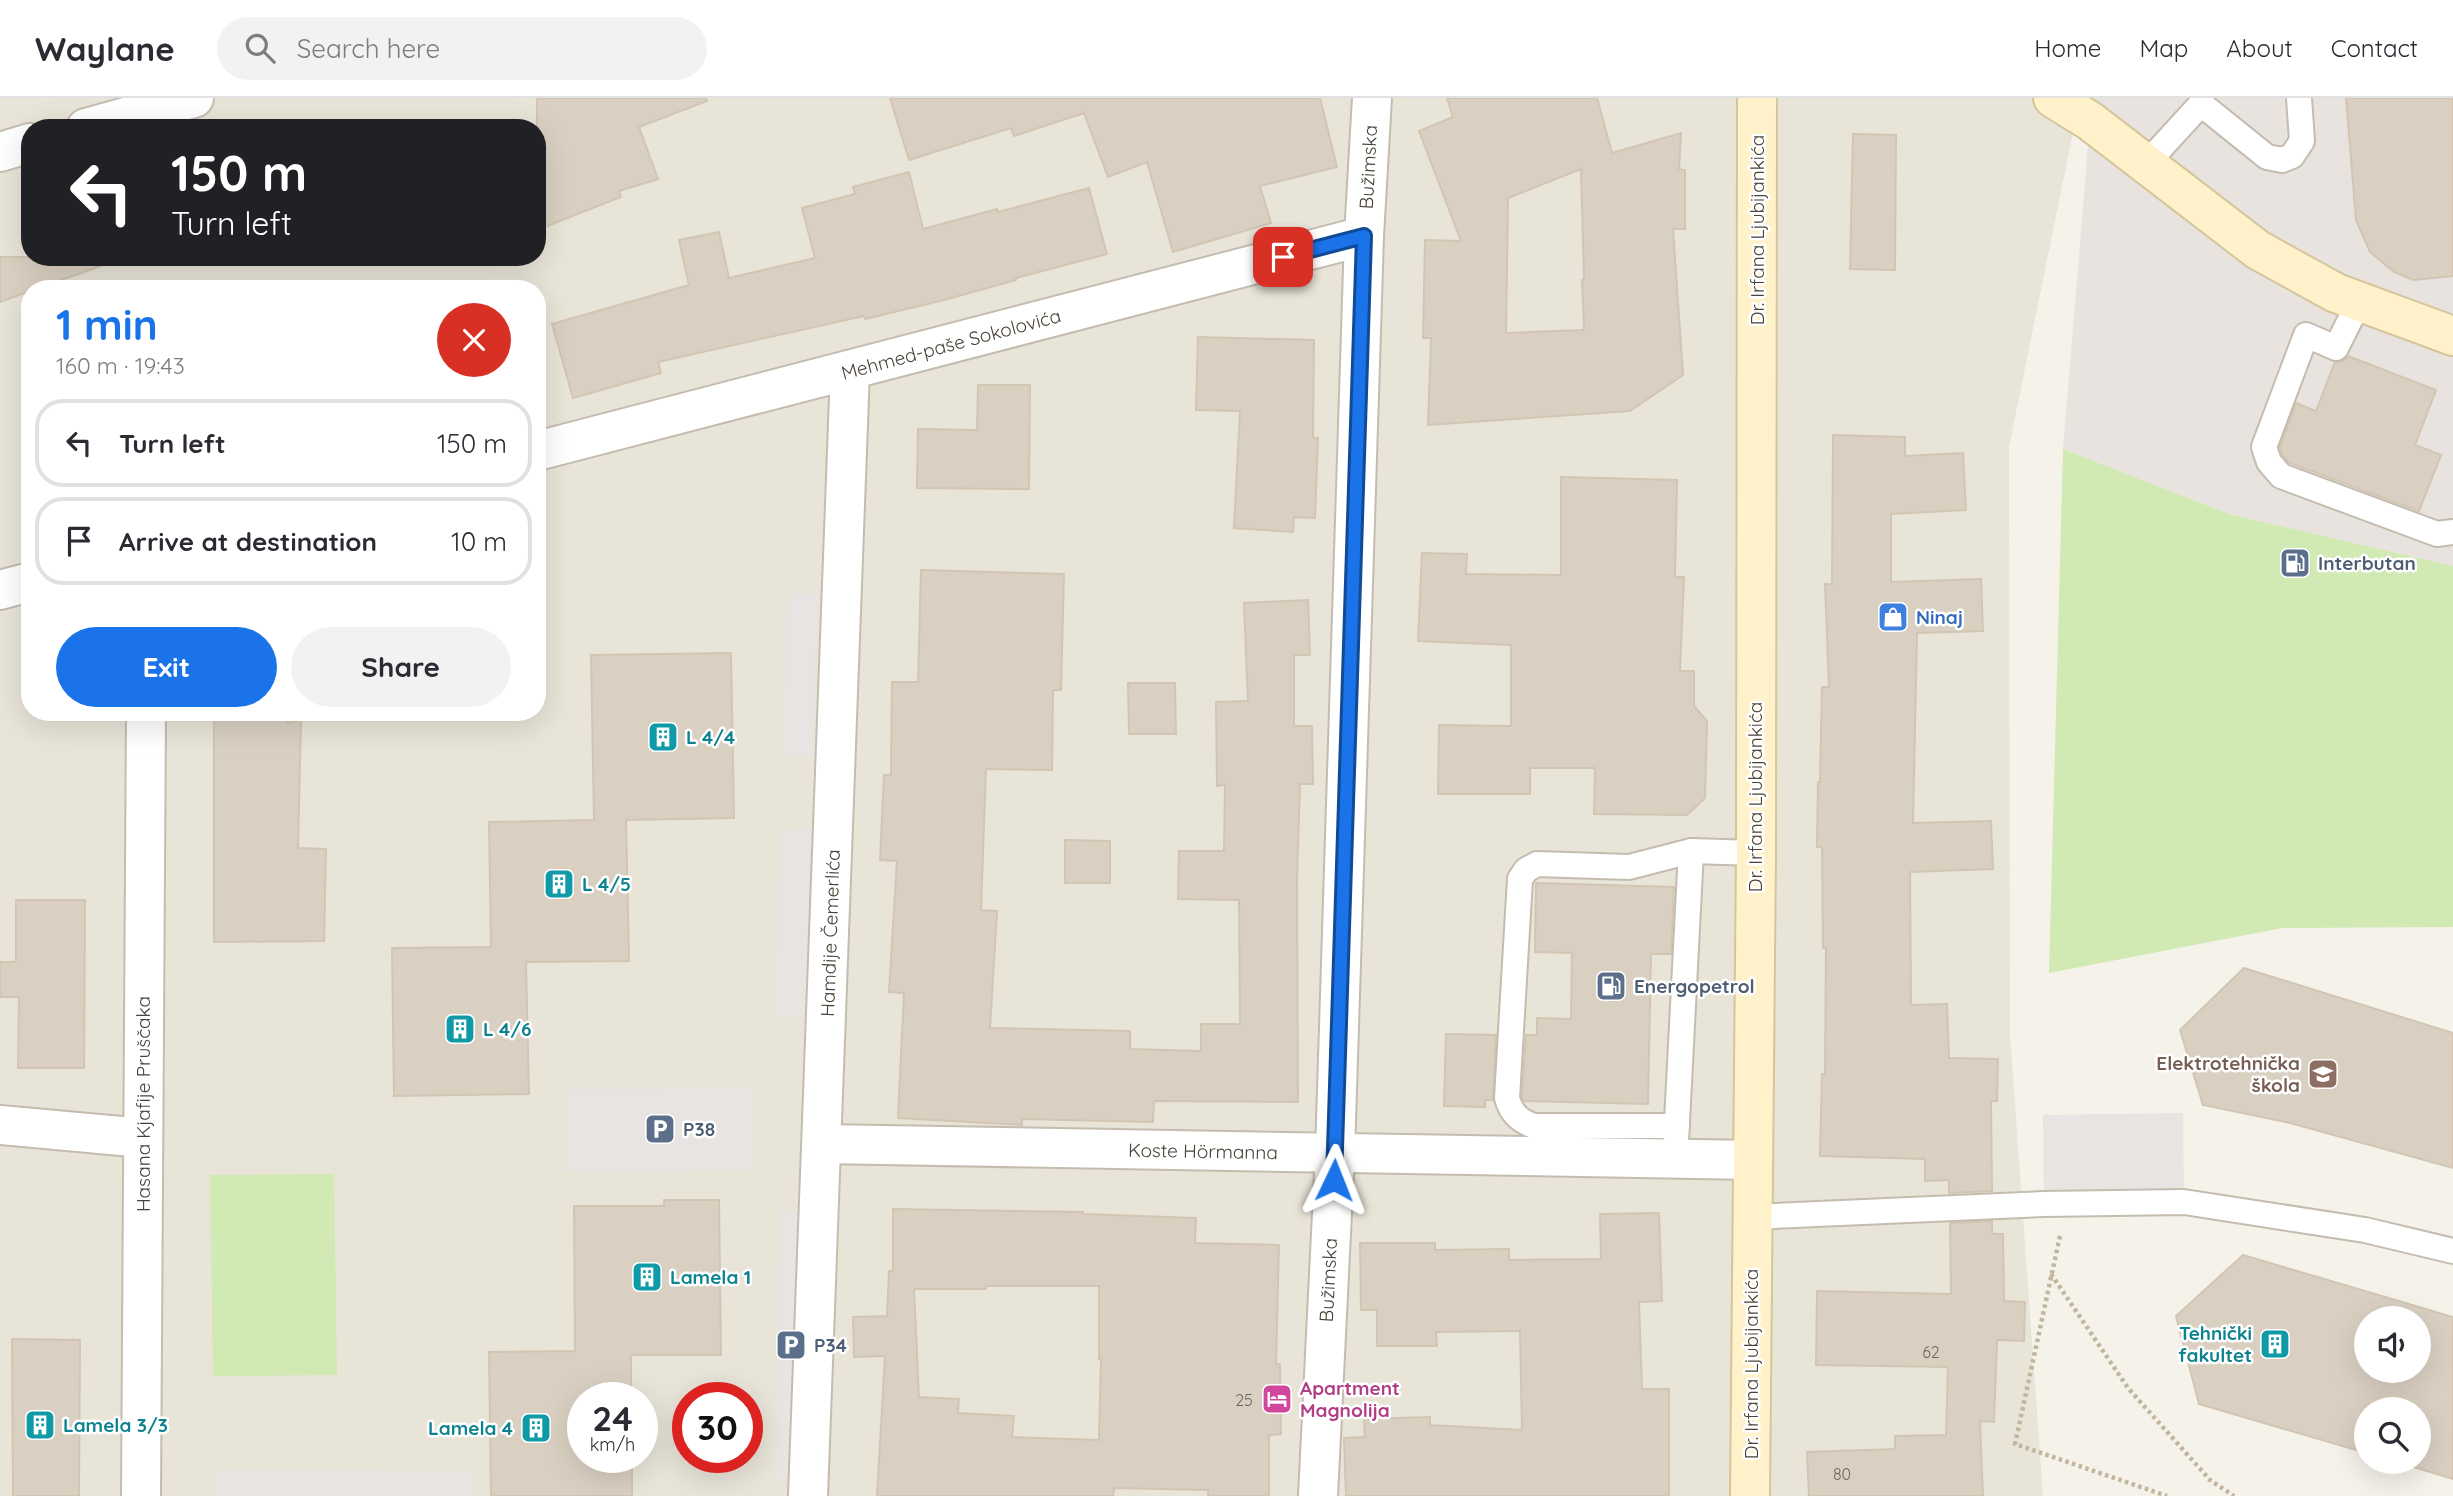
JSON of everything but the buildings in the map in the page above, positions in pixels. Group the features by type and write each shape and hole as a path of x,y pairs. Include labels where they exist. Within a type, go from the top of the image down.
{"main road":[{"name":"Dr. Irfana Ljubijankića","path":"1751,1496 1756,853 1757,98"},
{"path":"2053,98 2090,121 2258,250 2336,293 2453,336"}],"street":[{"path":"118,119 194,98"},
{"name":"Bužimska","path":"1318,1496 1335,1153 1364,236 1372,98"},
{"path":"0,152 21,146"},
{"name":"Mehmed-paše Sokolovića","path":"546,449 1364,236"},
{"name":"Hamdije Čemerlića","path":"808,1496 850,370"},
{"path":"0,590 21,584"},
{"name":"Hasana Kjafije Pruščaka","path":"141,1496 146,721"},
{"path":"0,1125 143,1138"},
{"name":"Koste Hörmanna","path":"822,1144 1335,1153 1676,1142 1752,1160"}],"lane":[{"path":"2146,164 2197,101 2226,98"},
{"path":"2197,101 2267,157 2283,160 2292,156 2302,141 2299,98"},
{"path":"2359,302 2336,348 2306,335 2264,447 2269,462 2281,476 2437,534 2453,532"},
{"path":"1691,851 1676,1142 1534,1126 1516,1116 1507,1098 1520,879 1526,870 1546,863 1629,867 1691,851 1756,853"},
{"path":"1752,1217 2185,1202 2365,1230 2453,1251"}],"path":[{"path":"2068,1204 2015,1444 2167,1496"},
{"path":"2051,1274 2128,1388 2210,1480 2234,1496"}],"shaded area":[{"path":"0,98 2080,98 2009,447 2010,1036 2043,1496 0,1496"},
{"path":"2053,98 2453,98 2453,566 2229,514 2063,449 2090,121"},
{"path":"788,592 818,594 812,757 781,756"},
{"path":"781,829 814,830 806,1017 773,1016"},
{"name":"P38","path":"753,1087 754,1170 567,1172 565,1089"},
{"path":"2183,1113 2184,1202 2044,1204 2043,1115"},
{"name":"P34","path":"780,1210 807,1210 802,1480 774,1480"},
{"path":"215,1470 472,1471 473,1496 215,1496"}],"green space":[{"path":"2063,449 2229,514 2453,566 2453,927 2282,928 2049,973"},
{"path":"334,1174 337,1375 213,1376 210,1175"}],"place":[{"name":"Interbutan","path":"2295,563"},
{"name":"Ninaj","path":"1893,617"},
{"name":"L 4/4","path":"663,737"},
{"name":"L 4/5","path":"559,884"},
{"name":"Energopetrol","path":"1611,986"},
{"name":"L 4/6","path":"460,1029"},
{"name":"Elektrotehnička škola","path":"2323,1074"},
{"name":"P38","path":"660,1129"},
{"name":"Lamela 1","path":"647,1277"},
{"name":"Tehnički fakultet","path":"2275,1344"},
{"name":"P34","path":"791,1345"},
{"name":"Apartment Magnolija","path":"1277,1399"},
{"name":"Lamela 3/3","path":"40,1425"},
{"name":"Lamela 4","path":"536,1428"}],"route":[{"path":"1283,257 1364,236 1334,1180"}]}
